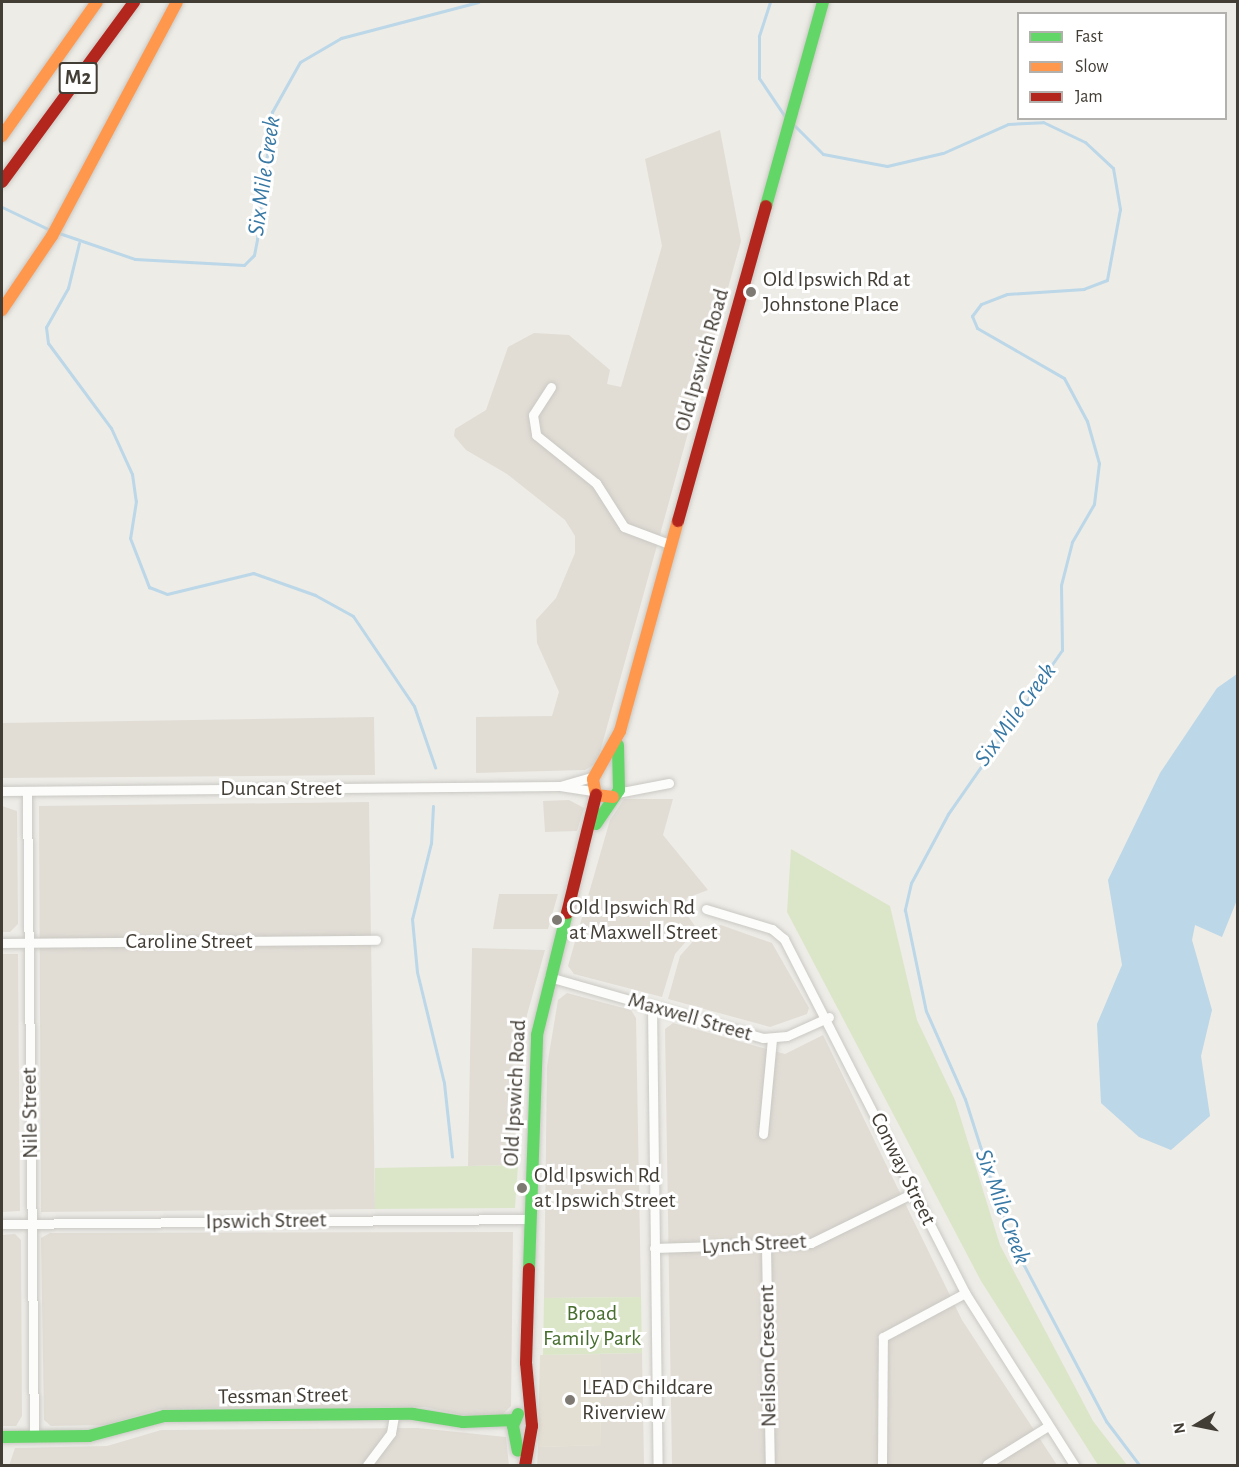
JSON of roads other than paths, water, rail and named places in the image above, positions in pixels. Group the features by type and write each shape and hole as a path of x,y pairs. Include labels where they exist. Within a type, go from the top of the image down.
{"main road":[{"name":"M2","path":"2,136 97,2"},
{"name":"M2","path":"2,182 134,2"},
{"path":"2,310 21,284 79,186 177,2"},
{"name":"Old Ipswich Road","path":"520,1466 520,1425 526,1363 536,1043 549,977 590,833 598,774 620,731 823,2"},
{"name":"Old Ipswich Road","path":"590,833 617,787 620,731"},
{"path":"598,774 617,787"},
{"path":"595,793 617,787"},
{"name":"Tessman Street","path":"2,1437 88,1436 155,1417 172,1419 394,1416 520,1425"},
{"name":"Old Ipswich Road","path":"520,1425 525,1466"}],"street":[{"path":"551,387 532,415 536,435 591,478 624,526 672,545"},
{"name":"Duncan Street","path":"560,786 598,774"},
{"path":"617,787 669,783"},
{"name":"Duncan Street","path":"2,791 560,786 595,793"},
{"name":"Nile Street","path":"27,791 34,1436"},
{"name":"Conway Street","path":"706,909 778,932 829,1017 965,1293 1075,1466"},
{"name":"Caroline Street","path":"2,943 376,940"},
{"name":"Maxwell Street","path":"549,977 772,1039 829,1017"},
{"path":"652,1006 658,1466"},
{"path":"763,1134 772,1039"},
{"name":"Lynch Street","path":"654,1248 766,1246 819,1240 915,1192"},
{"name":"Ipswich Street","path":"2,1224 530,1220"},
{"name":"Neilson Crescent","path":"766,1246 770,1466"},
{"path":"882,1466 883,1337 965,1293"},
{"path":"367,1465 391,1433 394,1416"},
{"path":"987,1464 1048,1426"}],"water":[{"path":"1237,674 1237,900 1222,937 1195,925 1192,940 1212,1010 1201,1056 1210,1116 1171,1150 1139,1137 1101,1103 1097,1024 1122,965 1108,880 1160,773 1217,688"}],"waterway":[{"name":"Six Mile Creek","path":"56,232 135,259 244,265 254,255 257,239 272,112 300,62 341,38 478,2"},
{"name":"Six Mile Creek","path":"770,2 759,36 759,78 786,118"},
{"name":"Six Mile Creek","path":"793,124 823,154 887,166 943,153 1008,124 1043,122 1085,142 1113,168 1120,209 1107,280 1084,289 1007,294 981,304 972,316 977,328 1064,378 1087,421 1099,463 1094,504 1072,542 1061,585 1062,650 948,814 911,883 905,910 926,1011 965,1099 1009,1237 1106,1421 1140,1466"},
{"name":"Six Mile Creek","path":"2,207 50,230"},
{"path":"79,243 68,288 46,327 48,343 111,428 132,474 136,501 130,538 149,587 167,594 253,573 315,595 353,616 414,706 435,767"},
{"path":"433,806 431,843 412,919 417,972 444,1083 452,1157"}],"place":[{"name":"Old Ipswich Rd at Johnstone Place","path":"751,292"},
{"name":"Old Ipswich Rd at Maxwell Street","path":"557,920"},
{"name":"Old Ipswich Rd at Ipswich Street","path":"522,1188"},
{"name":"LEAD Childcare Riverview","path":"570,1400"}],"park label":[{"name":"Broad Family Park","path":"592,1326"}]}
